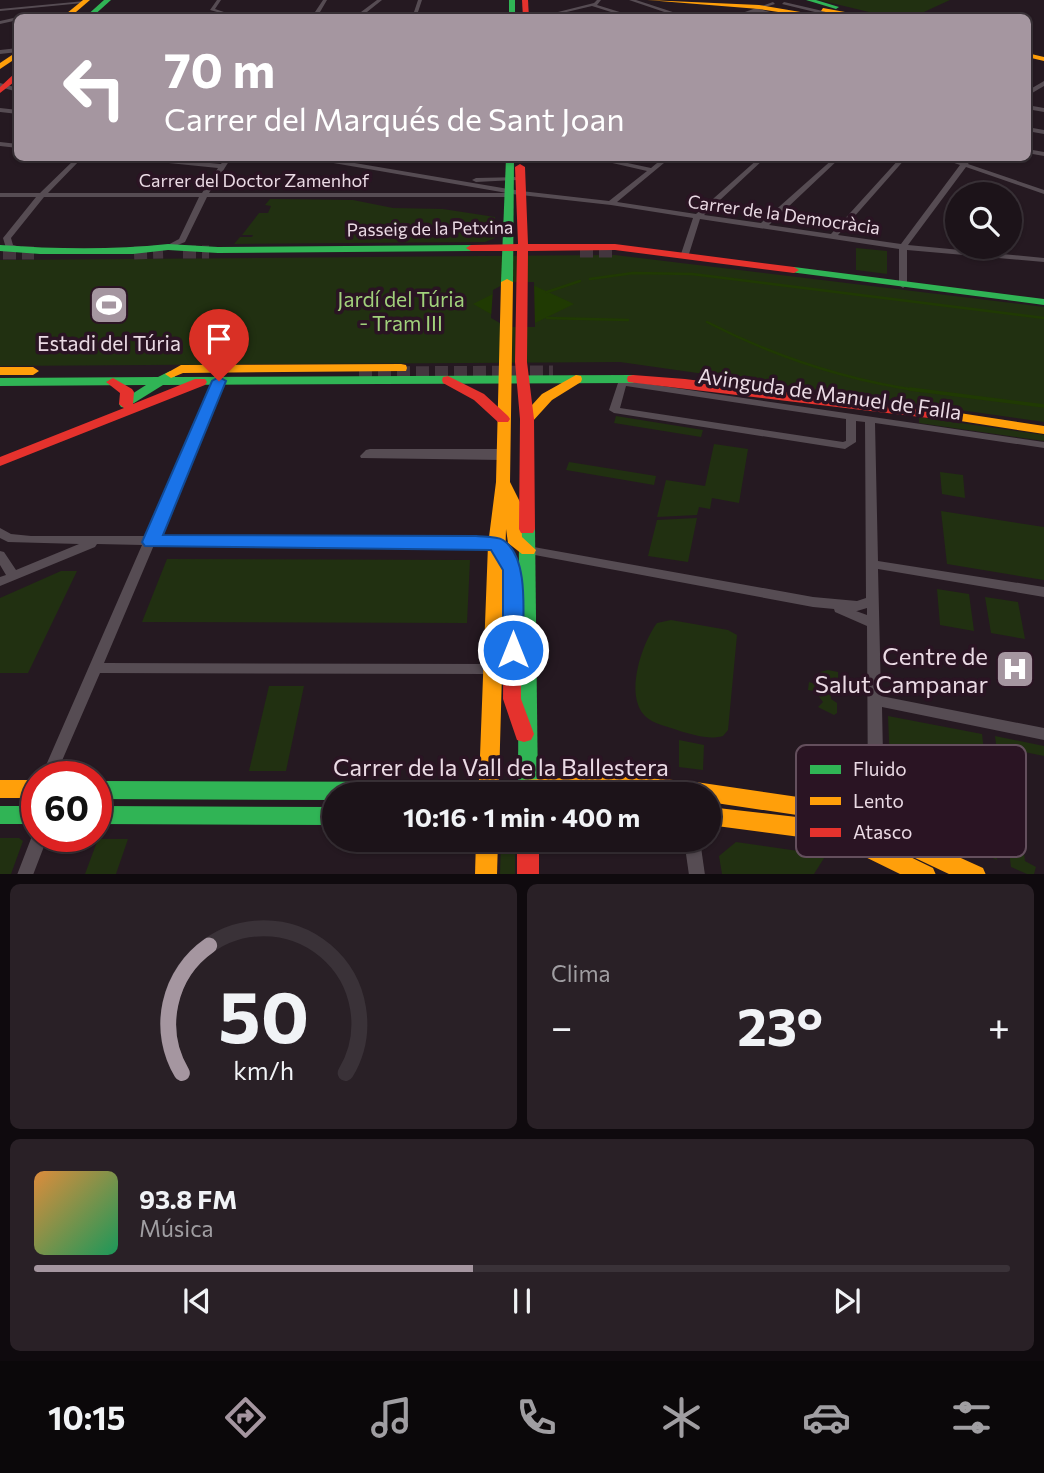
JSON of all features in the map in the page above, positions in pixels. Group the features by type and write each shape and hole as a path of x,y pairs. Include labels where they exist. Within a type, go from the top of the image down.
{"main road":[{"path":"650,0 807,6 840,9 839,14"},
{"path":"87,8 106,1"},
{"path":"774,6 821,14"},
{"path":"12,83 0,69 14,56"},
{"path":"510,161 527,419 528,782"},
{"path":"489,782 496,545 503,455 503,379 500,362 516,247 514,187 519,161"},
{"name":"Passeig de la Petxina","path":"1,251 516,247 615,249 685,254 1044,302"},
{"name":"Passeig de la Petxina","path":"615,249 860,279"},
{"name":"Passeig de la Petxina","path":"165,250 183,252"},
{"name":"Passeig de la Petxina","path":"383,251 472,250"},
{"path":"0,454 126,404 181,369 486,367 500,362"},
{"name":"Avinguda de Manuel de Falla","path":"553,372 665,376 899,407 1044,430"},
{"path":"0,377 166,378 359,373"},
{"path":"80,378 113,382 166,378"},
{"name":"Avinguda de Manuel de Falla","path":"166,378 200,382 577,378 685,383 937,415"},
{"path":"442,378 466,388 503,419"},
{"path":"527,419 547,397 577,378"},
{"path":"113,382 127,392 126,404"},
{"path":"0,462 200,382"},
{"path":"502,482 512,502 514,539 528,550"},
{"path":"496,545 508,558 512,570 512,699 528,744"},
{"path":"0,789 21,789"},
{"name":"Carrer de la Vall de la Ballestera","path":"112,790 322,792"},
{"name":"Carrer de la Vall de la Ballestera","path":"721,795 796,805"},
{"path":"0,815 21,815"},
{"path":"112,815 322,816"},
{"path":"721,817 796,827"},
{"path":"486,874 487,852"},
{"path":"528,852 528,874"},
{"path":"886,857 915,872"},
{"name":"Carrer de la Vall de la Ballestera","path":"939,857 975,874"}],"street":[{"path":"48,0 87,8 194,14"},
{"path":"219,0 212,10 232,14"},
{"path":"361,14 380,0"},
{"path":"561,14 592,5 599,0"},
{"path":"631,0 676,14"},
{"path":"0,12 63,2"},
{"path":"592,5 623,14"},
{"path":"745,14 774,6"},
{"path":"450,14 519,10 550,14"},
{"path":"18,249 9,246 6,238 42,195 76,161"},
{"path":"170,161 222,166"},
{"path":"165,250 182,240 203,197 226,161"},
{"path":"333,161 491,187 514,187"},
{"path":"367,167 369,161"},
{"path":"611,161 652,170"},
{"path":"611,203 663,161"},
{"path":"685,254 697,217 759,161"},
{"path":"763,226 834,161"},
{"path":"833,236 900,161"},
{"path":"903,285 903,247 967,161 1044,192"},
{"path":"445,180 514,187"},
{"path":"456,196 467,188 459,182"},
{"path":"480,196 473,191 491,187"},
{"name":"Carrer del Doctor Zamenhof","path":"0,195 480,196 514,187"},
{"name":"Carrer de la Democràcia","path":"514,187 903,247 1044,260"},
{"path":"55,761 219,381"},
{"path":"617,381 614,410 845,446 850,442 850,417"},
{"name":"Avinguda de Manuel de Falla","path":"617,381 1044,444"},
{"path":"870,420 875,745"},
{"path":"370,452 503,455 365,456 370,452"},
{"path":"0,532 15,539 151,542 476,542 496,545"},
{"path":"0,582 101,541"},
{"path":"528,550 813,602 857,606 872,601"},
{"path":"0,555 13,576"},
{"path":"872,564 1044,592"},
{"path":"813,602 860,616 873,623"},
{"path":"96,668 493,669"},
{"path":"874,700 1044,734"},
{"path":"24,874 33,852"},
{"path":"694,852 697,874"}],"green space":[{"path":"819,0 950,0 920,14 877,14"},
{"path":"270,199 353,200 393,208 443,209 495,217 495,238 485,242 234,244 240,237 252,237 253,235 242,235 259,213 268,213 271,206 265,205"},
{"path":"856,248 887,251 887,274 856,270"},
{"name":"Jardí del Túria - Tram III","path":"615,255 1044,307 1044,422 620,362 0,366 0,260"},
{"path":"616,416 703,430 701,437 614,423"},
{"path":"919,417 1044,435 1044,441 919,423"},
{"path":"714,444 748,449 739,503 712,498 710,509 699,507 697,515 657,517 666,480 705,486"},
{"path":"569,462 656,476 654,485 566,470"},
{"path":"940,472 963,475 965,498 942,494"},
{"path":"941,511 1044,527 1044,580 947,564"},
{"path":"697,518 688,562 648,556 657,520"},
{"path":"167,559 470,560 467,623 142,622"},
{"path":"61,571 77,571 28,673 0,673 0,598"},
{"path":"937,589 969,594 974,631 940,625"},
{"path":"985,597 1018,602 1025,639 991,633"},
{"path":"671,620 728,630 737,635 728,730 723,736 685,733 661,725 648,719 639,707 636,683 641,656 657,623"},
{"path":"820,672 838,672 838,683 830,683 831,699 837,703 837,713 834,715 818,707 823,702 815,691 808,690 809,682 815,684 824,676"},
{"path":"269,686 304,686 286,771 249,771"},
{"path":"888,716 982,734 983,745 889,745"},
{"path":"995,736 1044,746 1044,756 1026,752 1026,745 996,745"},
{"path":"679,740 704,745 703,770 679,767"},
{"path":"0,838 19,838 21,846 11,874 0,874"},
{"path":"112,839 128,839 116,874 85,874 93,852 112,852"},
{"path":"736,842 796,851 796,857 825,857 814,874 722,874 719,856"},
{"path":"501,852 515,852 515,874 500,874"},
{"path":"1010,857 1024,857 1025,861 1036,867 1034,874 1027,874 1011,867"}],"shaded area":[{"path":"509,286 535,286 574,304 535,323 507,323 473,304"}],"pier":[{"path":"508,282 534,282 535,327 507,327 491,318 493,290"}],"waterway":[{"path":"590,279 633,273 692,274 1044,318"},
{"path":"547,292 580,281"},
{"path":"547,318 628,320"},
{"path":"707,322 758,346 811,366 921,391"},
{"path":"910,389 1044,406"}],"tunnel":[{"path":"580,251 616,251"},
{"path":"134,253 163,252"},
{"path":"183,252 209,252"},
{"path":"3,253 34,253"},
{"path":"359,373 553,372"}],"traffic: fast":[{"path":"92,14 108,0"},
{"path":"512,0 512,14"},
{"path":"809,0 836,7"},
{"path":"507,282 510,161"},
{"path":"0,248 40,251 133,251 168,247 218,250 471,248"},
{"path":"794,270 1044,302"},
{"path":"126,404 170,375"},
{"path":"0,382 633,379"},
{"path":"527,529 528,782"},
{"path":"112,790 322,791"},
{"path":"0,815 21,815"},
{"path":"112,815 322,816"}],"traffic: slow":[{"path":"69,14 87,0"},
{"path":"650,0 759,7 806,14"},
{"path":"823,10 845,14"},
{"path":"0,67 14,56"},
{"path":"1031,56 1044,59"},
{"path":"489,782 496,545 503,482 507,282"},
{"path":"171,374 181,369 401,368"},
{"path":"0,371 33,371"},
{"path":"527,419 547,397 576,379"},
{"path":"927,412 1044,430"},
{"path":"503,482 512,502 514,539 528,550"},
{"path":"0,789 21,789"},
{"path":"721,795 796,806"},
{"path":"721,817 796,827"},
{"path":"486,874 487,852"},
{"path":"888,857 923,874"},
{"path":"936,857 973,874"}],"traffic: jam":[{"path":"525,0 526,14"},
{"path":"0,91 14,79"},
{"path":"520,167 523,238 521,362 527,419 527,529"},
{"path":"471,248 615,247 794,270"},
{"path":"633,379 685,383 937,415"},
{"path":"448,380 479,397 503,419"},
{"path":"113,382 127,392 126,404"},
{"path":"0,462 200,382"},
{"path":"496,545 507,558 512,570 512,699 524,734"},
{"path":"528,852 528,874"}],"place":[{"name":"Estadi del Túria","path":"109,305"},
{"name":"Centre de Salut Campanar","path":"1015,669"}],"route":[{"path":"219,381 151,542 476,542 496,545 508,558 513,576 513,650"}]}
